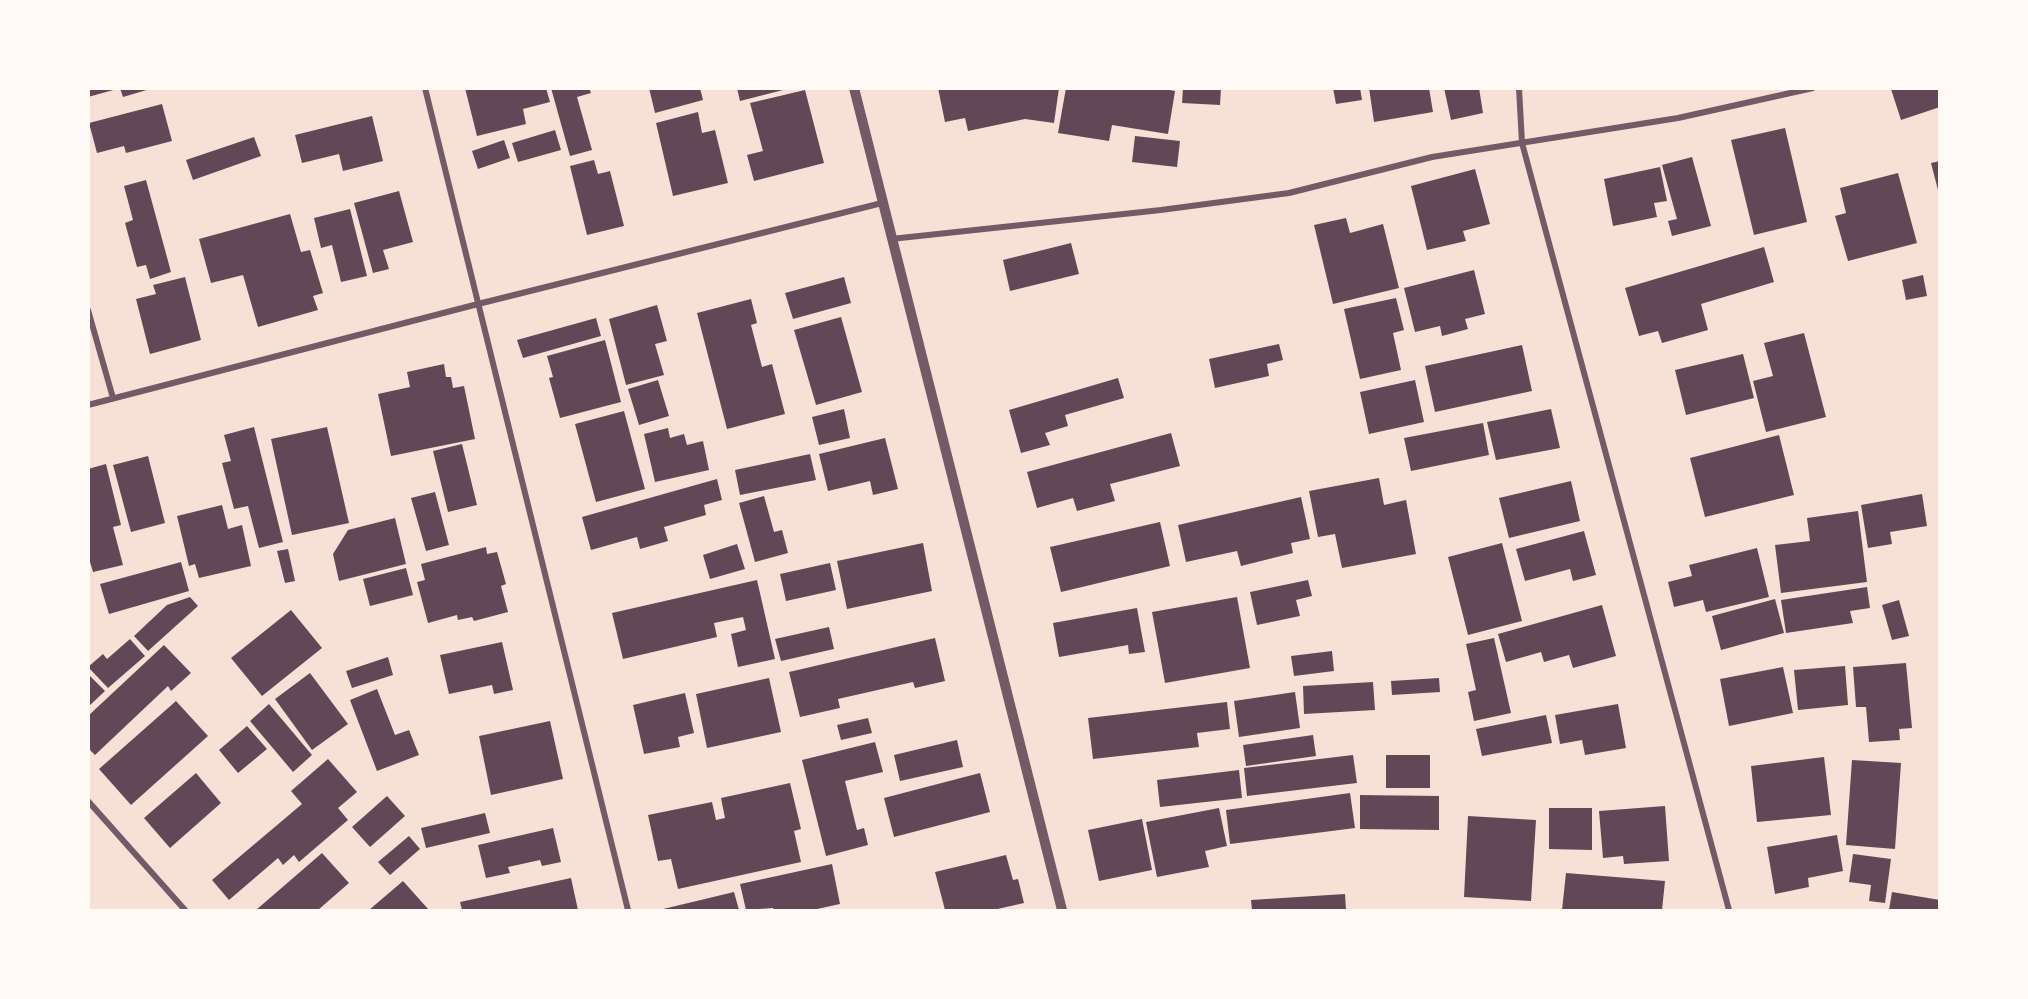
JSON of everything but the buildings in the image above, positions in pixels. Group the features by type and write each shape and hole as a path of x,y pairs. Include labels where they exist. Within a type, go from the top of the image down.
{"street":[{"path":"425,88 628,910"},
{"path":"854,88 1062,910"},
{"path":"1519,88 1522,143 1729,910"},
{"path":"891,239 1161,210 1289,193 1432,157 1678,118 1813,88"},
{"path":"88,405 882,203"},
{"path":"88,310 113,398"},
{"path":"88,801 185,910"}]}
